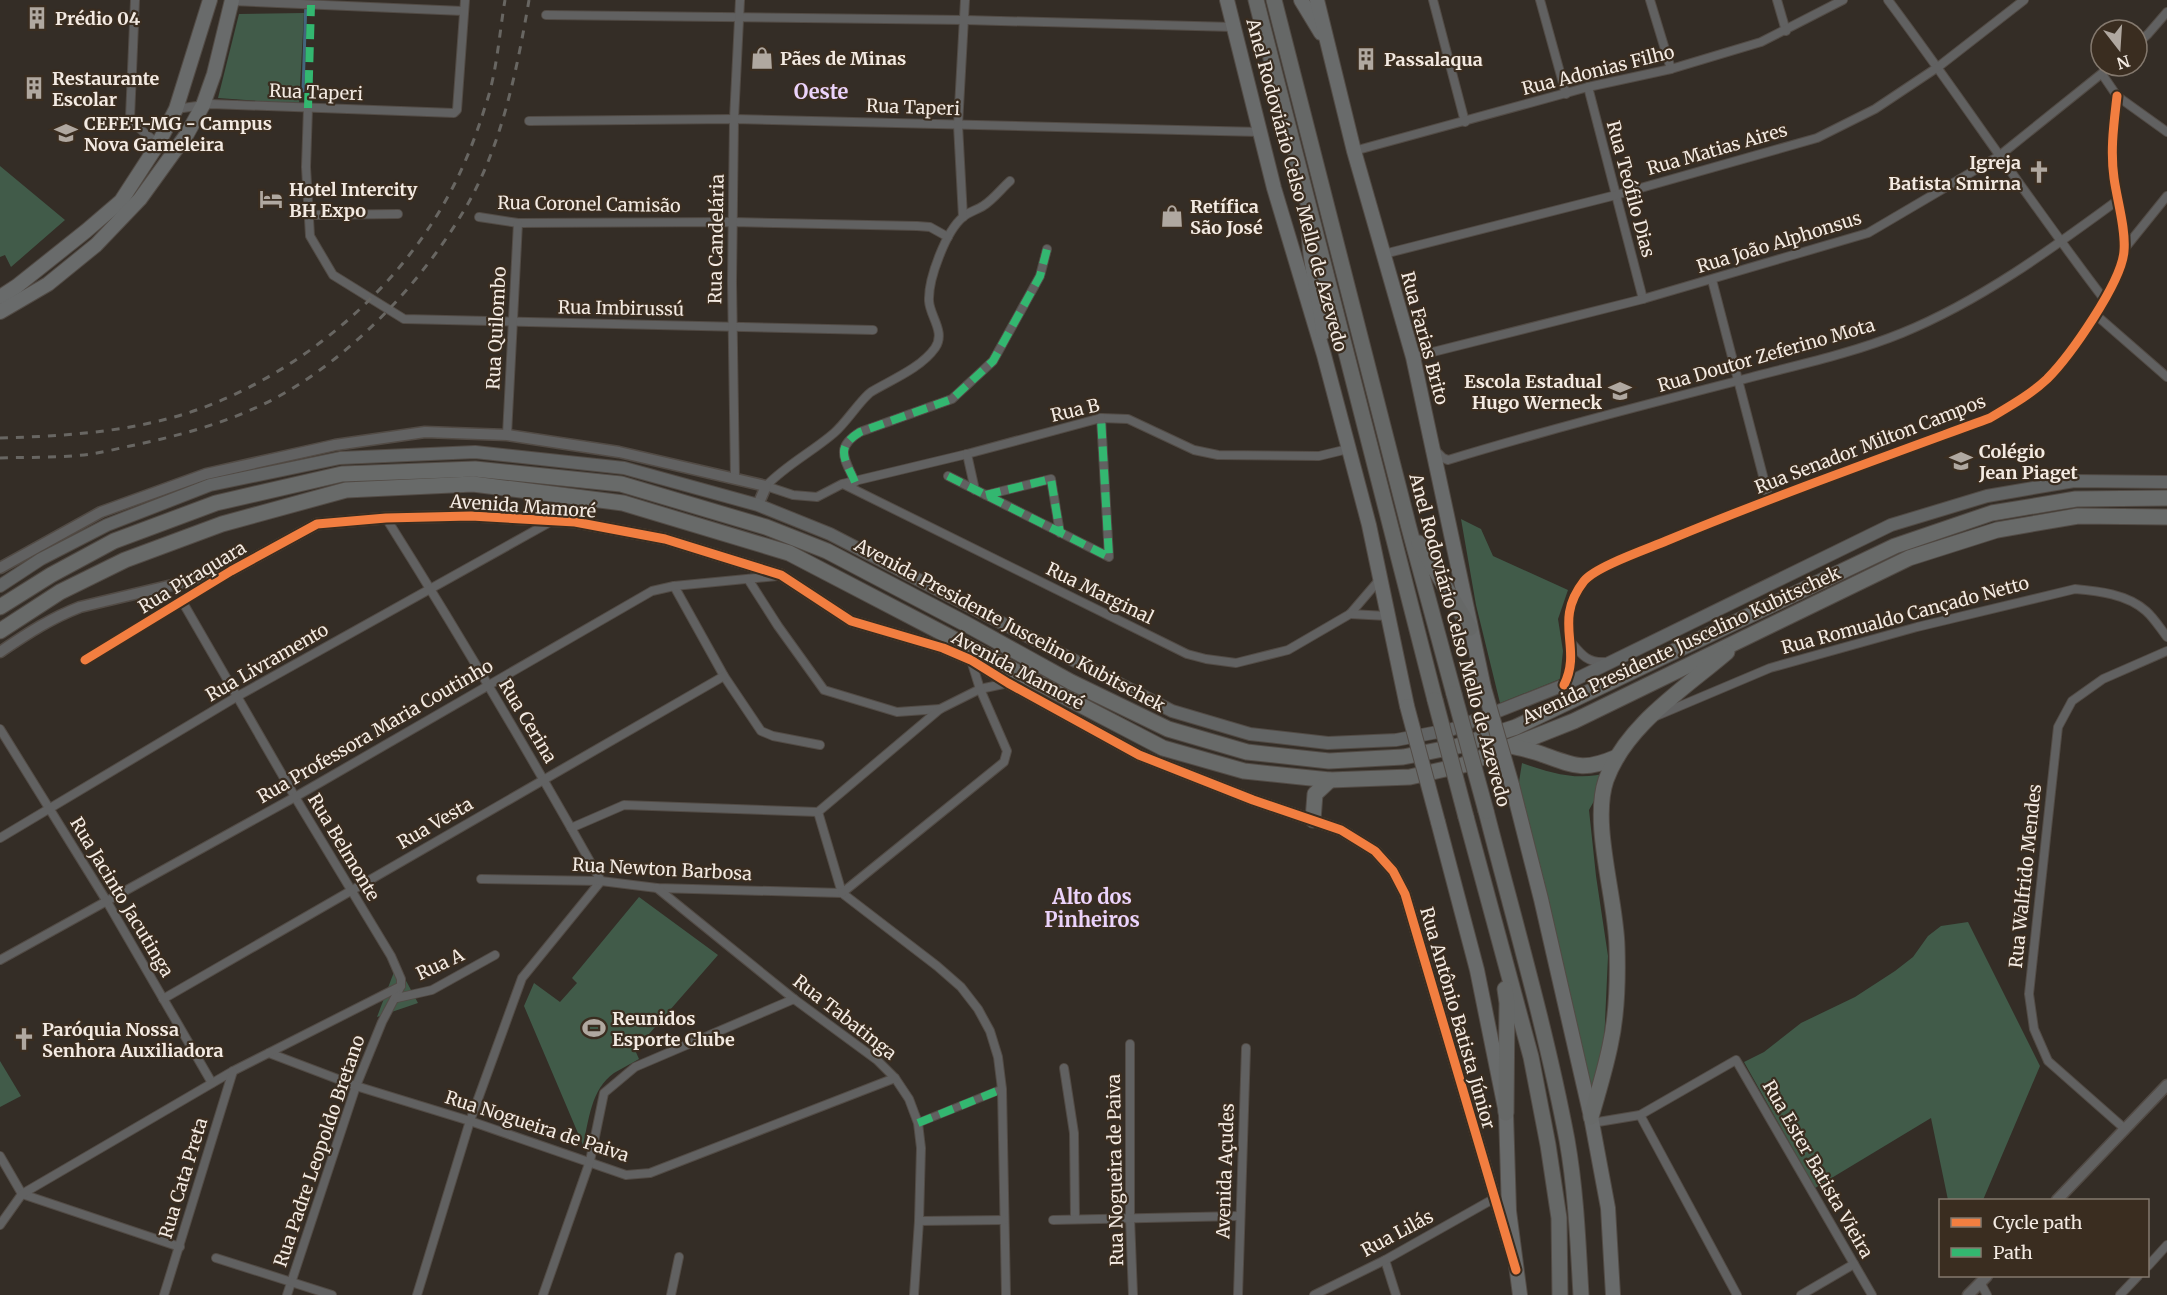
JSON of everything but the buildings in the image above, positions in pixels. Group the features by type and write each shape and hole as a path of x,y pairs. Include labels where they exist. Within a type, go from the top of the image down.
{"highway":[{"name":"Anel Rodoviário Celso Mello de Azevedo","path":"1256,0 1435,700 1530,1057 1548,1145 1559,1218 1560,1295"},
{"name":"Anel Rodoviário Celso Mello de Azevedo","path":"1274,0 1409,528 1486,811 1545,1044 1567,1141 1577,1215 1581,1295"},
{"name":"Avenida Presidente Juscelino Kubitschek","path":"0,607 51,575 114,541 216,503 342,474 475,469 621,484 766,527 827,551 1071,682 1167,729 1247,752 1329,761 1392,758 1458,746 1516,727 1894,546 1992,513 2076,499 2167,498"},
{"name":"Avenida Presidente Juscelino Kubitschek","path":"0,631 60,592 125,560 222,524 346,490 473,484 623,503 789,553 1163,748 1244,771 1330,780 1410,777 1463,765 1583,717 1909,558 1997,530 2078,516 2167,517"},
{"path":"1409,528 1470,628"},
{"path":"1592,1120 1611,1044 1616,992 1616,914 1601,816 1606,780 1617,757 1646,721 1745,636"},
{"path":"1512,746 1574,766 1588,767 1617,757"},
{"path":"1312,820 1315,794 1330,780"},
{"path":"1500,938 1507,1003 1506,1113"}],"main road":[{"path":"0,297 121,201 158,144 176,109 210,0"},
{"name":"Anel Rodoviário Celso Mello de Azevedo","path":"1227,0 1292,252 1324,355 1369,525 1407,706 1478,970 1506,1113 1509,1211 1520,1295"},
{"path":"1301,0 1330,51"},
{"name":"Rua Farias Brito","path":"1317,0 1354,151 1413,357 1484,688"},
{"path":"0,312 48,285 111,230 140,199 187,134 203,105 214,74 232,1"},
{"path":"1310,205 1307,238 1321,309 1324,355"},
{"name":"Avenida Presidente Juscelino Kubitschek","path":"0,586 41,559 107,525 210,485 340,458 475,452 624,468 758,505 830,534 1172,711 1250,734 1328,742 1396,740 1453,729 1564,685 1891,525 1987,496 2074,481 2167,482"},
{"name":"Anel Rodoviário Celso Mello de Azevedo","path":"1484,688 1541,899 1592,1120 1608,1208 1613,1295"}],"street":[{"path":"135,0 130,118 139,129 158,144"},
{"path":"232,1 463,11 465,0"},
{"name":"Rua Candelária","path":"735,479 732,327 734,119 740,0"},
{"path":"963,217 958,125 965,20 964,0"},
{"path":"1433,0 1465,122"},
{"path":"1540,0 1566,94"},
{"path":"1650,0 1671,69"},
{"path":"1777,0 1786,31"},
{"name":"Rua Adonias Filho","path":"1354,151 1588,87 1671,69 1761,42 1843,0"},
{"path":"1888,0 2104,299"},
{"name":"Rua Matias Aires","path":"1384,254 1616,195 1817,138 1875,109 1938,67 2024,0"},
{"name":"Rua Taperi","path":"176,109 203,105 454,113 457,110 463,11"},
{"path":"2149,33 2167,12"},
{"path":"546,15 740,16 1233,27"},
{"name":"Rua João Alphonsus","path":"1413,357 1643,299 1868,233 1999,156 2097,78"},
{"path":"2105,78 2117,96 2167,132"},
{"name":"Rua Teófilo Dias","path":"1588,87 1643,299"},
{"name":"Rua Senador Milton Campos","path":"1564,685 1571,672 1567,622 1572,598 1586,579 1620,560 1769,499 1990,418 2025,397 2047,379 2096,315 2123,263 2125,248 2113,170 2112,138 2117,96"},
{"path":"308,108 306,167 309,214 398,214"},
{"name":"Rua Taperi","path":"529,121 734,119 1260,132"},
{"path":"758,505 766,486 778,474 833,434 869,394 899,378 928,357 936,348 940,338 929,302 931,287 948,237 963,217 985,205 1010,181"},
{"path":"2125,248 2167,196"},
{"name":"Rua Doutor Zeferino Mota","path":"1434,448 1448,460 1737,380 1842,355 1903,333 1965,302 2061,242 2118,200"},
{"name":"Rua Imbirussú","path":"309,214 310,236 333,275 404,319 873,330"},
{"name":"Rua Coronel Camisão","path":"479,216 518,223 733,222 930,227 948,237"},
{"name":"Rua Quilombo","path":"507,435 518,223"},
{"path":"855,482 843,448 848,440 860,432 952,399 993,361 1040,276 1047,249"},
{"path":"1712,280 1769,499"},
{"path":"2096,315 2164,375 2167,364"},
{"path":"948,476 1109,557 1101,418"},
{"name":"Rua B","path":"766,486 793,495 817,497 842,484 1101,418 1128,419 1194,450 1218,455 1319,456 1348,448"},
{"path":"0,568 101,512 206,474 335,445 425,432 507,435 619,452 766,486"},
{"path":"967,454 975,490"},
{"path":"986,495 1051,479 1060,533"},
{"name":"Rua Marginal","path":"842,484 1187,654 1206,660 1236,663 1288,650 1350,614 1380,579"},
{"name":"Avenida Mamoré","path":"317,524 386,518 471,516 575,522 665,539 781,575 851,621 943,648 971,660 1008,683 1139,755 1253,800 1312,820"},
{"name":"Rua Cerina","path":"386,518 431,589 543,778 601,881"},
{"name":"Rua Livramento","path":"0,838 238,696 553,520"},
{"name":"Rua Piraquara","path":"86,660 231,571 317,524"},
{"path":"0,652 39,625 80,607 231,571"},
{"name":"Rua Professora Maria Coutinho","path":"0,960 295,797 652,591 674,586 781,575"},
{"path":"748,579 824,690 897,712 940,709"},
{"path":"674,586 724,676 760,731 773,736 820,745"},
{"name":"Rua Romualdo Cançado Netto","path":"1646,721 1770,668 1917,627 2075,589 2094,590 2132,602 2145,611 2167,637"},
{"name":"Rua Belmonte","path":"182,601 295,797 391,956 401,979 401,986"},
{"path":"1350,614 1387,616"},
{"path":"1569,641 1581,655 1594,663 1609,662"},
{"name":"Rua Walfrido Mendes","path":"2125,1129 2048,1061 2034,1029 2029,994 2058,727 2072,701 2103,679 2167,651"},
{"path":"842,893 1004,762 1007,752 980,689 971,660"},
{"name":"Rua Vesta","path":"163,999 543,778 724,676"},
{"path":"571,828 624,805 818,812 940,709 980,689 1008,683"},
{"name":"Rua Jacinto Jacutinga","path":"0,729 106,900 212,1083"},
{"path":"818,812 842,893 961,987 990,1031 998,1057 1002,1089 1006,1295"},
{"name":"Rua Antônio Batista Júnior","path":"1312,820 1341,830 1375,851 1393,872 1405,894 1516,1270"},
{"name":"Rua Newton Barbosa","path":"481,879 601,881 657,888 842,893"},
{"path":"417,1295 470,1121 522,978 601,881"},
{"name":"Rua Tabatinga","path":"657,888 794,999 877,1060 895,1078 909,1098 918,1123 921,1148 914,1295"},
{"name":"Rua A","path":"397,998 432,990 495,955"},
{"path":"0,1225 22,1194 233,1071 401,986"},
{"name":"Rua Padre Leopoldo Bretano","path":"287,1295 356,1086 382,1022 397,998 401,986"},
{"path":"543,1295 590,1161 604,1093 635,1067 794,999"},
{"name":"Rua Nogueira de Paiva","path":"1130,1044 1130,1218 1133,1295"},
{"name":"Avenida Açudes","path":"1239,1295 1246,1048"},
{"name":"Rua Nogueira de Paiva","path":"269,1053 356,1086 470,1121 626,1174 650,1173 895,1078"},
{"name":"Rua Ester Batista Vieira","path":"1640,1115 1736,1060 1872,1295"},
{"path":"1065,1068 1074,1133 1075,1219"},
{"name":"Rua Cata Preta","path":"164,1295 233,1071"},
{"path":"2058,1199 2167,1086"},
{"path":"918,1123 1002,1089"},
{"path":"1592,1120 1640,1115 1737,1295"},
{"path":"0,1156 22,1194 180,1247"},
{"name":"Rua Lilás","path":"1314,1295 1385,1260 1495,1198"},
{"path":"1053,1220 1240,1216"},
{"path":"919,1221 1004,1220"},
{"path":"2149,1265 2167,1245"},
{"path":"671,1295 679,1257"},
{"path":"216,1258 332,1295"},
{"path":"1385,1260 1396,1295"},
{"path":"1801,1295 1854,1264"},
{"path":"2120,1295 2136,1277"},
{"path":"1968,1295 1984,1279"},
{"path":"1984,1279 1987,1295"}],"green space":[{"path":"304,13 299,104 218,98 239,14"},
{"path":"0,166 65,220 11,267 5,255 0,257"},
{"path":"1461,519 1481,529 1493,556 1568,590 1558,619 1563,651 1560,679 1500,703 1476,605"},
{"path":"1522,763 1565,775 1587,776 1610,772 1589,810 1608,956 1604,1044 1593,1102 1516,801"},
{"name":"Reunidos Esporte Clube","path":"639,897 718,955 635,1050 639,1059 614,1073 600,1087 589,1115 583,1145 524,1006 534,983 560,1002 577,983 572,978"},
{"path":"1968,922 2040,1066 1983,1199 1948,1199 1931,1118 1815,1188 1744,1062 1764,1052 1801,1023 1855,997 1895,971 1913,957 1928,936 1941,926"},
{"path":"397,964 418,1003 377,1017"},
{"path":"0,1061 21,1096 0,1107"}],"waterway":[{"path":"303,91 306,0"}],"railway":[{"path":"0,438 54,436 136,426 215,403 252,386 288,365 354,314 384,285 411,253 435,219 455,183 475,136 489,94 505,0"},
{"path":"0,458 91,454 205,427 272,400 301,383 356,341 382,317 428,263 466,207 479,183 499,133 513,80 529,0"}],"marked path":[{"path":"308,108 311,5"},
{"path":"855,482 845,460 844,449 847,443 860,432 952,399 993,361 1040,276 1047,249"},
{"path":"948,476 1109,557 1101,418"},
{"path":"986,495 1051,479 1060,533"},
{"path":"918,1123 1002,1089"}],"cycle path":[{"path":"1564,685 1571,658 1570,609 1584,581 1599,570 1746,509 1990,418 2027,395 2047,379 2093,318 2105,299 2121,264 2124,233 2112,157 2117,96"},
{"path":"85,660 231,571 317,524 386,518 471,516 575,522 665,539 781,575 851,621 943,648 971,660 1008,683 1139,755 1253,800 1341,830 1375,851 1393,871 1405,894 1516,1270"}],"place":[{"name":"Prédio 04","path":"37,18"},
{"name":"Pães de Minas","path":"762,58"},
{"name":"Passalaqua","path":"1366,59"},
{"name":"Restaurante Escolar","path":"34,88"},
{"name":"CEFET-MG - Campus Nova Gameleira","path":"66,133"},
{"name":"Igreja Batista Smirna","path":"2039,172"},
{"name":"Hotel Intercity BH Expo","path":"271,199"},
{"name":"Retífica São José","path":"1172,216"},
{"name":"Escola Estadual Hugo Werneck","path":"1620,391"},
{"name":"Colégio Jean Piaget","path":"1961,461"},
{"name":"Reunidos Esporte Clube","path":"594,1028"},
{"name":"Paróquia Nossa Senhora Auxiliadora","path":"24,1039"}],"district":[{"name":"Oeste","path":"821,91"},
{"name":"Alto dos Pinheiros","path":"1092,908"}]}
